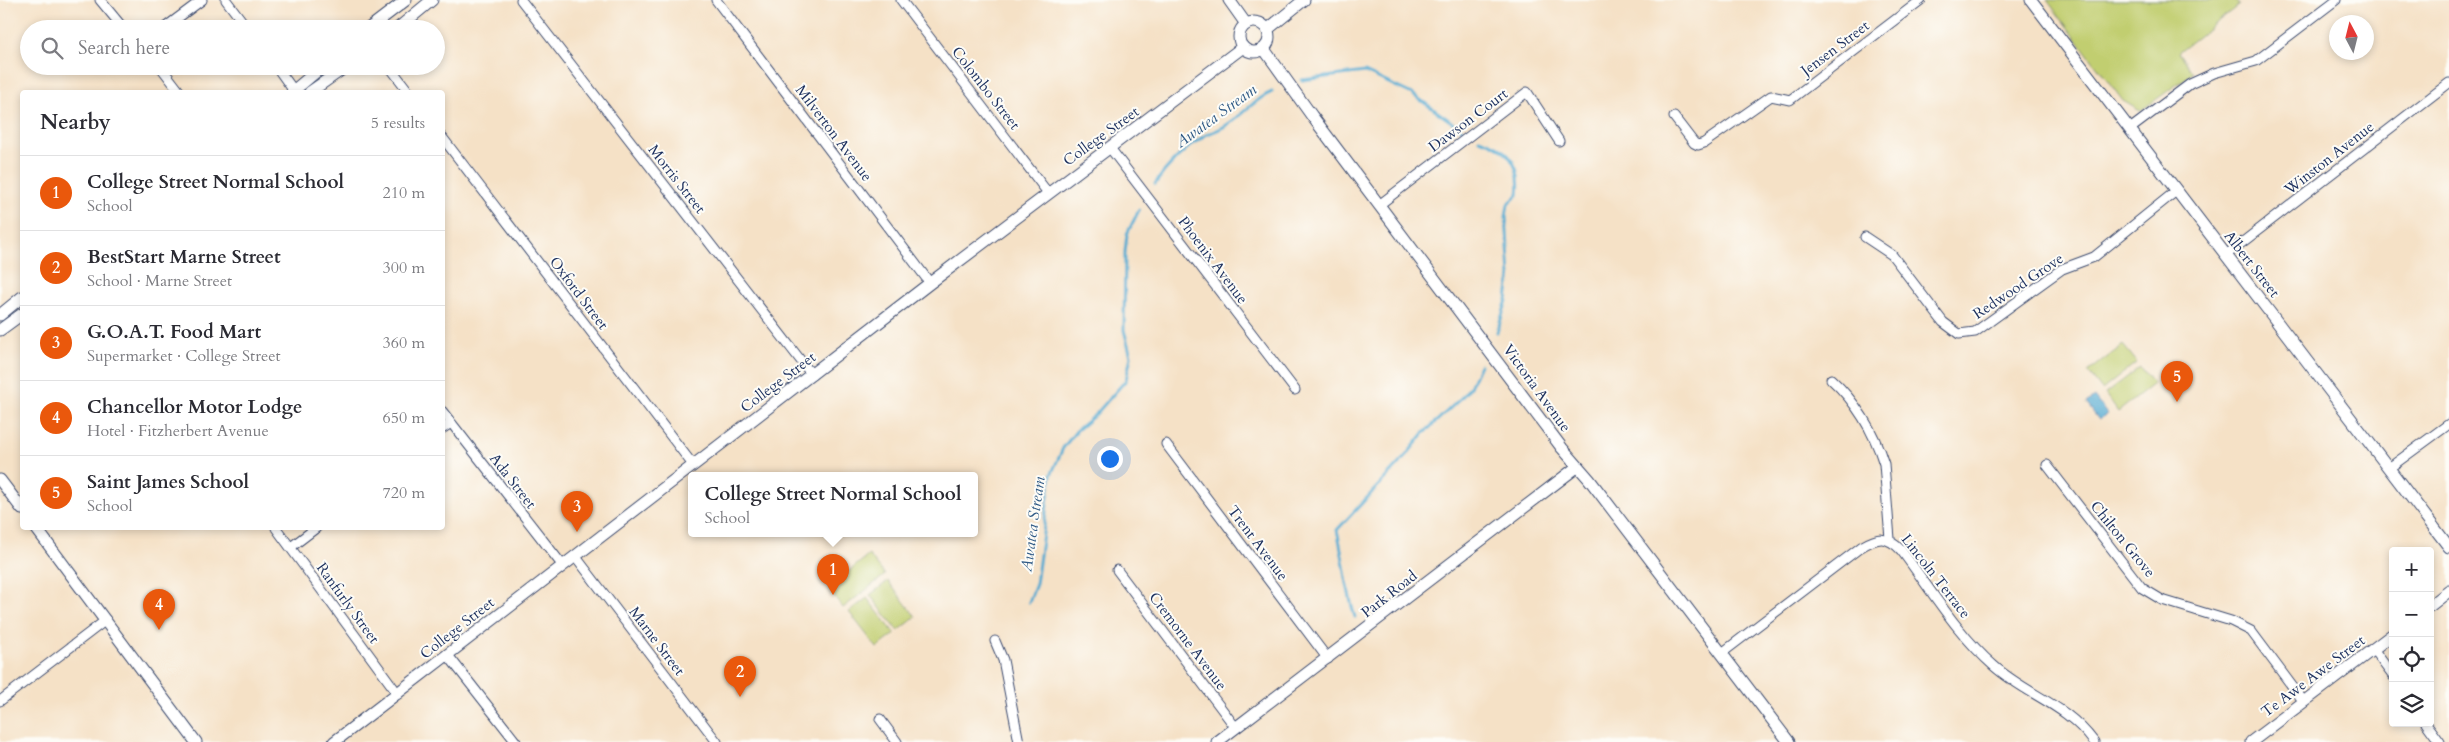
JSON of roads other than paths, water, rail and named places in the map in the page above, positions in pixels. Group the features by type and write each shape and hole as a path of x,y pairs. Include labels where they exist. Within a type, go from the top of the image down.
{"street":[{"path":"100,0 117,20"},
{"path":"175,20 202,0"},
{"path":"226,0 241,20"},
{"path":"380,20 406,0"},
{"path":"412,0 422,4"},
{"path":"406,20 422,4 432,0"},
{"name":"Morris Street","path":"521,0 812,375"},
{"name":"Milverton Avenue","path":"716,0 930,283"},
{"name":"Colombo Street","path":"901,0 1048,193"},
{"path":"1229,0 1246,24"},
{"path":"1268,29 1304,0"},
{"name":"Jensen Street","path":"1674,117 1694,143 1698,145 1704,143 1771,96 1790,100 1921,0"},
{"name":"Albert Street","path":"2031,0 2449,547"},
{"path":"2130,129 2190,84 2208,76 2256,61 2336,0"},
{"path":"1257,22 1268,29 1270,40 1264,49 1254,52 1243,47 1239,37 1246,24 1257,22"},
{"name":"College Street","path":"334,742 930,283 1243,47"},
{"name":"Victoria Avenue","path":"1264,49 1379,205 1789,742"},
{"path":"167,75 178,90"},
{"path":"282,75 292,90"},
{"path":"295,90 313,75"},
{"path":"313,90 334,75"},
{"path":"395,75 407,90"},
{"name":"Winston Avenue","path":"2226,255 2449,83"},
{"name":"Dawson Court","path":"1379,205 1527,92 1559,141"},
{"name":"Oxford Street","path":"445,141 693,465"},
{"name":"Phoenix Avenue","path":"1110,148 1295,390"},
{"name":"Redwood Grove","path":"1865,237 1892,255 1943,322 1958,334 1974,332 2062,269 2094,257 2176,191"},
{"path":"0,314 20,299"},
{"path":"0,330 20,315"},
{"path":"1831,379 1843,390 1865,420 1880,452 1884,464 1890,539"},
{"name":"Ada Street","path":"445,415 563,566"},
{"path":"445,427 451,423"},
{"path":"2389,468 2449,424"},
{"name":"Trent Avenue","path":"1166,444 1328,659"},
{"name":"Chilton Grove","path":"2046,465 2142,588 2162,600 2231,621 2250,631 2304,702"},
{"name":"Park Road","path":"1217,742 1578,467"},
{"path":"0,480 20,506"},
{"path":"38,530 196,742"},
{"name":"Ranfurly Street","path":"278,530 398,694"},
{"path":"291,547 313,530"},
{"name":"Lincoln Terrace","path":"1722,653 1861,547 1880,539 1890,539 1901,550 1976,649 2006,676 2056,705 2076,721 2094,742"},
{"name":"Marne Street","path":"576,557 717,742"},
{"name":"Cremorne Avenue","path":"1117,570 1236,728"},
{"path":"2434,603 2449,591"},
{"path":"0,701 106,620"},
{"name":"Te Awe Awe Street","path":"2251,742 2389,637"},
{"path":"995,641 1003,660 1019,742"},
{"path":"2373,649 2389,671"},
{"path":"446,654 516,742"},
{"path":"880,719 897,742"},
{"path":"2429,727 2440,742"}],"water":[{"path":"2094,397 2107,414 2099,420 2086,403"}],"waterway":[{"name":"Awatea Stream","path":"1302,80 1365,72 1412,94 1463,130"},
{"name":"Awatea Stream","path":"1155,184 1171,164 1190,146 1204,136 1231,122 1259,99 1272,92"},
{"path":"1479,139 1489,142 1505,152 1515,166 1519,184 1518,195 1508,204 1506,217 1510,276 1507,300 1497,332"},
{"name":"Awatea Stream","path":"1029,602 1036,584 1051,475 1063,448 1077,430 1096,414 1126,380 1131,356 1124,330 1125,252 1127,234 1139,210"},
{"name":"Awatea Stream","path":"1355,617 1349,596 1337,530 1405,457 1424,433 1461,398 1470,387 1480,365"}],"place":[{"name":"Saint James School","path":"2177,402"},
{"name":"G.O.A.T. Food Mart","path":"577,532"},
{"name":"College Street Normal School","path":"833,595"},
{"name":"Chancellor Motor Lodge","path":"159,630"},
{"name":"BestStart Marne Street","path":"740,697"}]}
